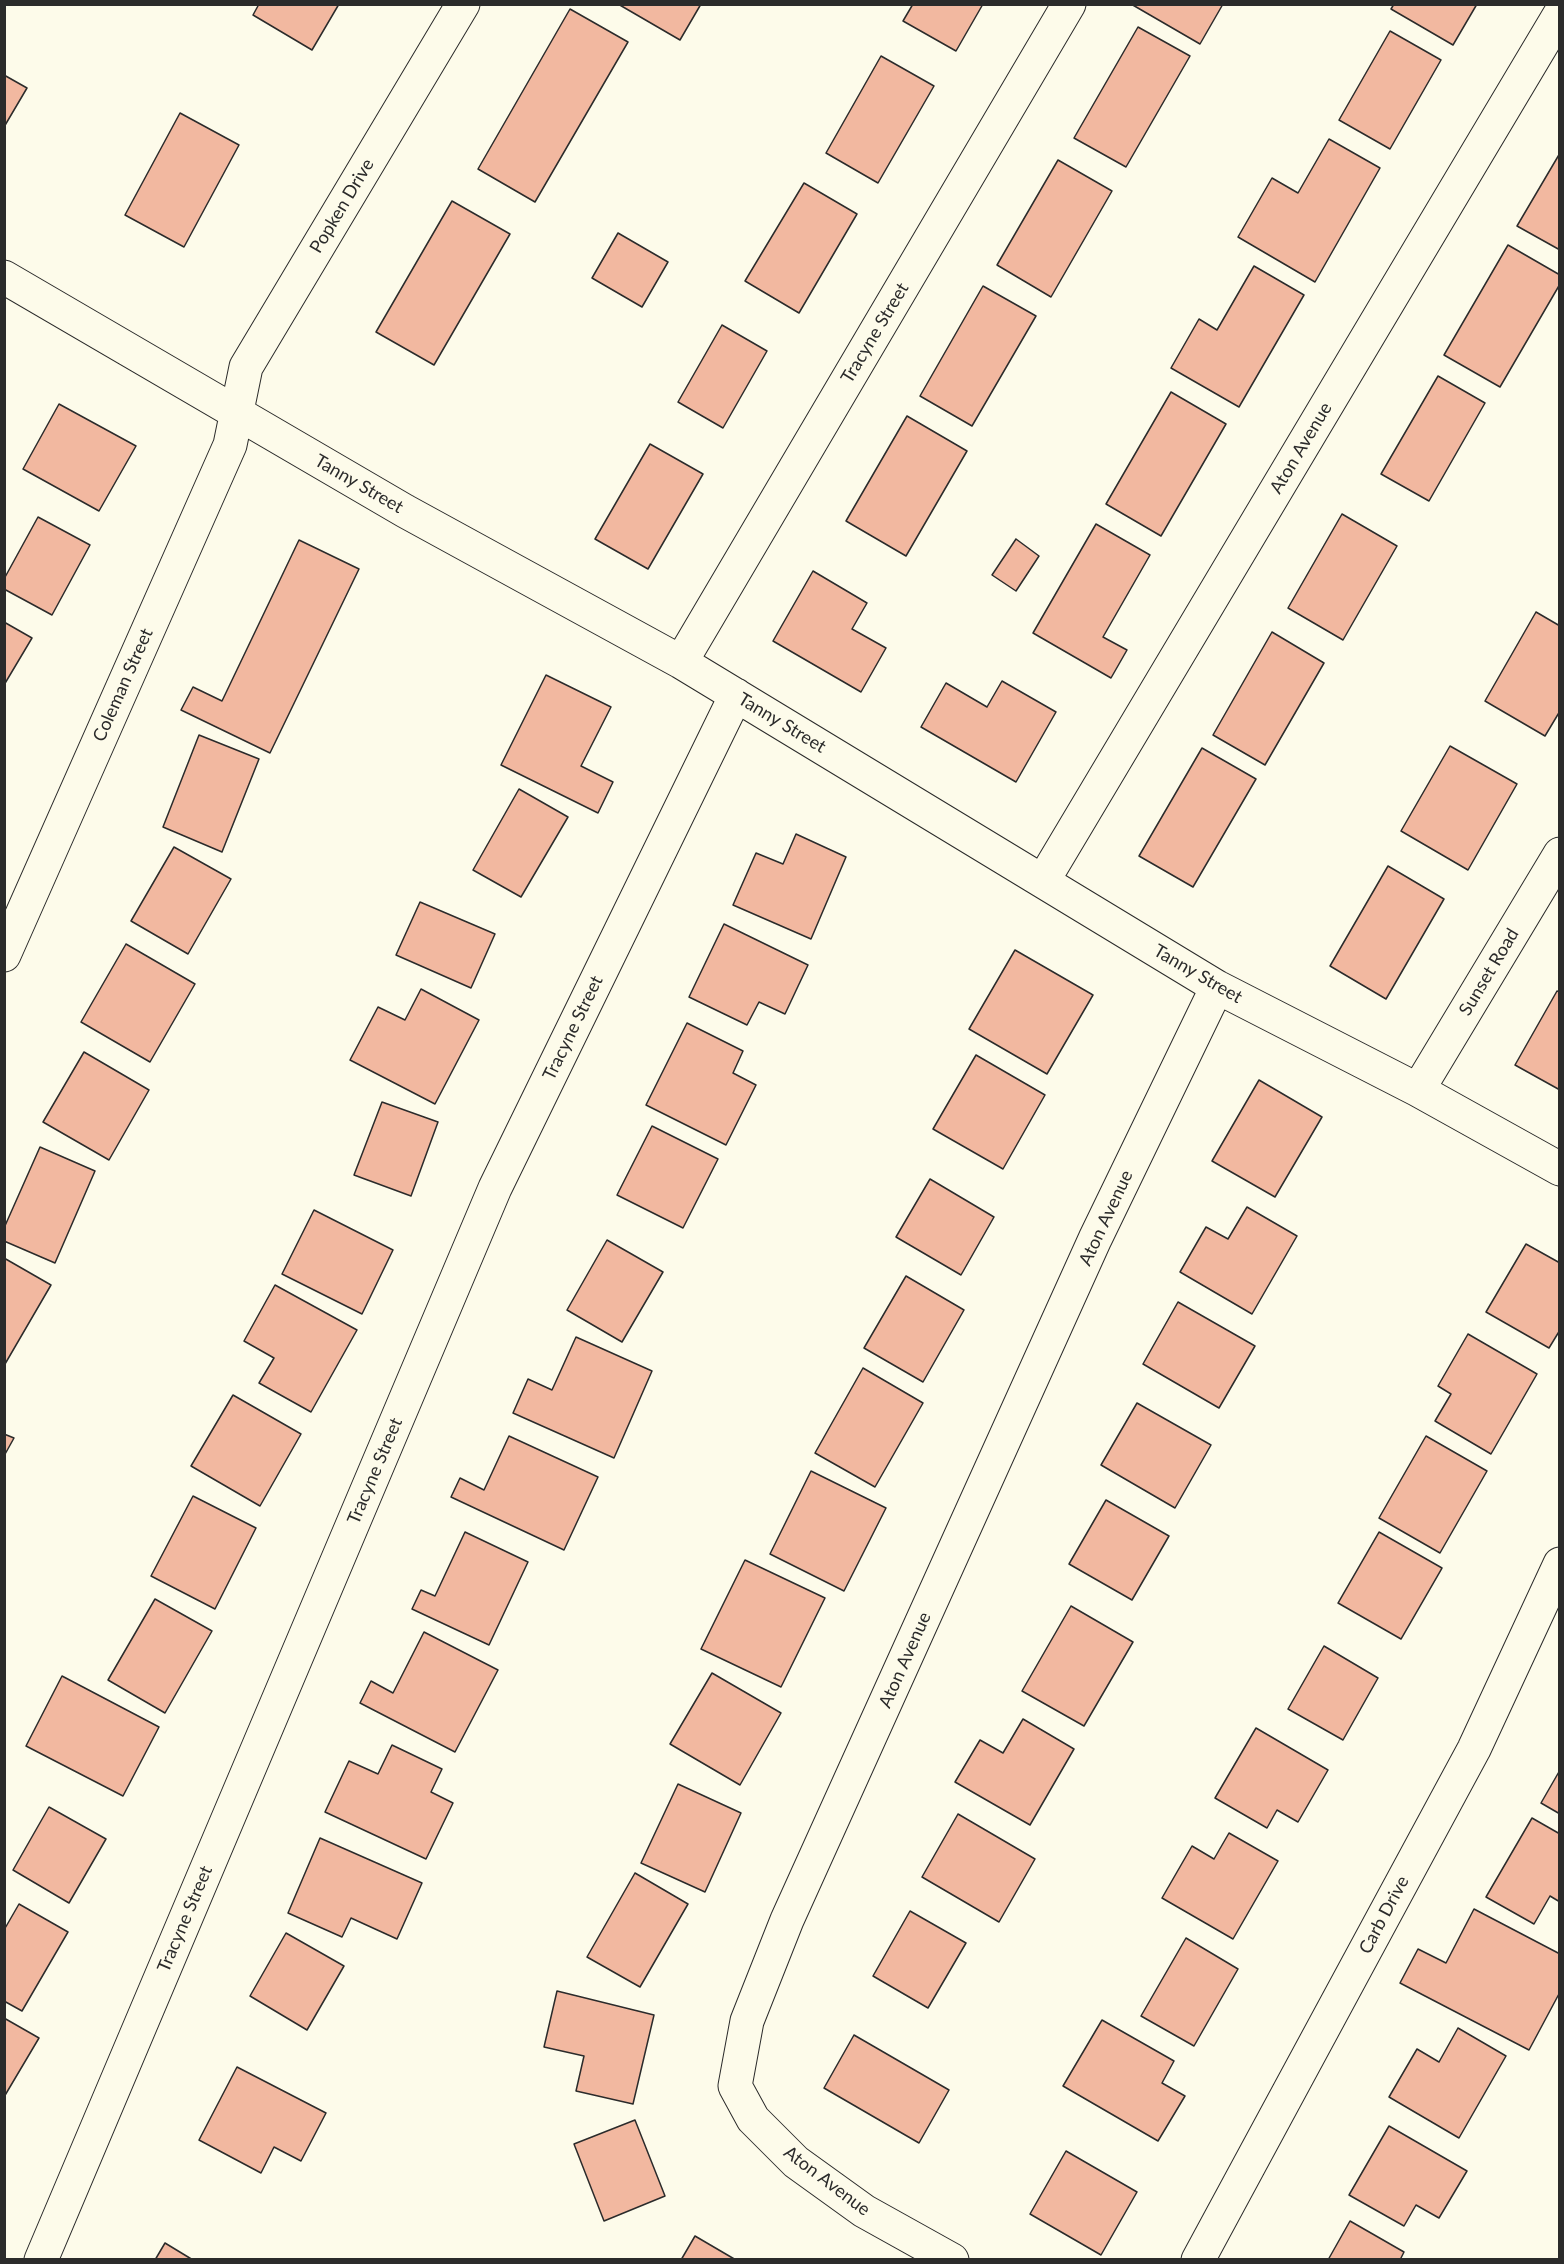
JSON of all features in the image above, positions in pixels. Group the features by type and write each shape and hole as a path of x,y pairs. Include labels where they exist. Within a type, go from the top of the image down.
{"street":[{"name":"Popken Drive","path":"237,414 246,367 462,4"},
{"name":"Tracyne Street","path":"681,662 1069,4"},
{"name":"Aton Avenue","path":"1043,881 1560,14"},
{"name":"Tanny Street","path":"4,277 405,511 681,662 1217,987 1418,1090 1560,1169"},
{"name":"Coleman Street","path":"4,955 230,445 237,414"},
{"name":"Tracyne Street","path":"41,2259 495,1188 736,695"},
{"name":"Sunset Road","path":"1418,1090 1560,854"},
{"name":"Aton Avenue","path":"952,2259 864,2211 796,2162 753,2119 735,2086 747,2021 792,1909 1090,1249 1217,987"},
{"name":"Carb Drive","path":"1198,2259 1474,1749 1560,1564"}],"building":[{"path":"259,4 339,4 312,50 253,15"},
{"path":"618,4 701,4 680,40"},
{"path":"913,4 983,4 956,51 903,21"},
{"path":"1131,4 1223,4 1200,44"},
{"path":"1394,4 1477,4 1453,45 1391,9"},
{"path":"570,9 628,42 535,202 478,169"},
{"path":"1138,27 1190,56 1126,167 1074,138"},
{"path":"1390,31 1441,60 1390,149 1339,120"},
{"path":"881,56 934,86 878,183 826,153"},
{"path":"4,75 27,88 4,127"},
{"path":"180,113 239,145 184,247 125,215"},
{"path":"1329,139 1380,168 1315,282 1238,237 1272,178 1298,193"},
{"path":"1560,153 1560,250 1517,226"},
{"path":"1058,160 1112,191 1051,297 997,265"},
{"path":"804,183 857,214 799,313 745,281"},
{"path":"452,201 510,234 434,365 376,332"},
{"path":"618,233 668,262 642,307 592,278"},
{"path":"1508,245 1560,275 1560,284 1500,387 1444,355"},
{"path":"1254,266 1304,295 1239,407 1171,368 1199,319 1217,330"},
{"path":"983,286 1036,316 972,426 920,396"},
{"path":"722,325 767,351 723,428 678,402"},
{"path":"1438,376 1485,403 1429,501 1381,474"},
{"path":"1171,392 1226,424 1161,536 1106,504"},
{"path":"59,404 136,446 99,511 23,469"},
{"path":"907,416 967,451 906,556 846,521"},
{"path":"650,444 703,474 648,569 595,539"},
{"path":"1342,514 1397,546 1343,640 1288,608"},
{"path":"38,517 90,545 52,615 4,589 4,579"},
{"path":"1096,524 1150,555 1103,637 1127,650 1111,678 1033,633"},
{"path":"1016,539 1039,556 1016,591 992,575"},
{"path":"299,540 359,569 270,753 181,710 193,687 222,701"},
{"path":"813,571 867,603 852,629 886,648 861,692 773,641"},
{"path":"1536,612 1560,626 1560,711 1545,736 1485,701"},
{"path":"4,622 32,638 4,685"},
{"path":"1272,632 1324,663 1265,765 1213,735"},
{"path":"546,675 611,707 581,766 613,782 598,813 501,765"},
{"path":"1002,681 1056,712 1016,782 921,727 946,683 987,707"},
{"path":"199,735 259,759 222,852 163,827"},
{"path":"1450,746 1517,784 1468,870 1401,831"},
{"path":"1202,748 1256,779 1193,887 1139,856"},
{"path":"519,789 568,817 521,897 473,870"},
{"path":"796,834 846,857 811,939 733,905 756,853 783,864"},
{"path":"174,847 231,879 188,954 131,921"},
{"path":"1388,866 1444,899 1386,999 1330,966"},
{"path":"420,902 495,934 471,988 396,955"},
{"path":"724,924 808,965 785,1014 759,1002 747,1025 689,997"},
{"path":"126,944 195,984 150,1062 81,1022"},
{"path":"1015,950 1093,995 1047,1074 969,1029"},
{"path":"421,989 479,1020 435,1104 350,1060 378,1007 405,1020"},
{"path":"1557,991 1560,992 1560,1090 1515,1065"},
{"path":"687,1023 743,1051 733,1073 756,1085 726,1145 646,1105"},
{"path":"84,1052 149,1090 109,1160 43,1122"},
{"path":"976,1055 1045,1095 1003,1169 933,1129"},
{"path":"1259,1080 1322,1117 1275,1197 1212,1161"},
{"path":"382,1102 438,1122 411,1196 354,1175"},
{"path":"652,1126 718,1159 683,1228 617,1195"},
{"path":"40,1147 95,1171 55,1263 4,1241 4,1228"},
{"path":"930,1179 994,1217 961,1275 896,1237"},
{"path":"1247,1207 1297,1236 1252,1314 1180,1272 1206,1227 1228,1239"},
{"path":"314,1210 393,1250 362,1314 282,1274"},
{"path":"607,1240 663,1272 622,1342 567,1310"},
{"path":"1526,1244 1560,1263 1560,1330 1549,1348 1486,1312"},
{"path":"4,1258 51,1285 5,1364 4,1364"},
{"path":"906,1276 964,1310 923,1382 864,1348"},
{"path":"275,1285 357,1330 311,1412 259,1383 274,1358 244,1341"},
{"path":"1178,1302 1255,1346 1219,1408 1143,1364"},
{"path":"1468,1334 1537,1374 1491,1454 1435,1421 1451,1394 1438,1386"},
{"path":"576,1337 652,1371 614,1458 513,1413 528,1379 552,1390"},
{"path":"863,1368 923,1403 875,1487 815,1453"},
{"path":"233,1395 301,1434 260,1506 191,1466"},
{"path":"1137,1403 1211,1445 1175,1508 1101,1465"},
{"path":"4,1434 14,1438 4,1456"},
{"path":"509,1436 598,1477 564,1550 451,1497 460,1478 484,1490"},
{"path":"1426,1436 1487,1471 1440,1553 1379,1518"},
{"path":"811,1471 886,1508 844,1591 770,1554"},
{"path":"193,1496 256,1528 215,1609 151,1576"},
{"path":"1106,1500 1169,1536 1132,1600 1069,1564"},
{"path":"465,1532 528,1562 489,1645 412,1609 421,1590 435,1596"},
{"path":"1379,1532 1442,1568 1401,1639 1338,1603"},
{"path":"745,1560 825,1598 781,1687 701,1649"},
{"path":"155,1599 212,1631 165,1713 108,1680"},
{"path":"1071,1606 1133,1642 1084,1726 1022,1691"},
{"path":"424,1632 498,1670 455,1752 360,1703 371,1681 393,1693"},
{"path":"1324,1646 1378,1678 1343,1740 1288,1709"},
{"path":"712,1673 781,1713 740,1785 670,1744"},
{"path":"62,1676 159,1727 123,1796 26,1746"},
{"path":"1023,1719 1074,1749 1030,1825 955,1782 980,1740 1003,1753"},
{"path":"1256,1728 1328,1770 1298,1822 1277,1810 1267,1828 1215,1798"},
{"path":"392,1745 442,1769 431,1792 453,1803 426,1859 325,1812 349,1761 378,1774"},
{"path":"1560,1770 1560,1814 1541,1803"},
{"path":"678,1784 741,1813 705,1892 641,1863"},
{"path":"49,1807 106,1839 69,1903 13,1870"},
{"path":"958,1814 1035,1859 999,1922 922,1877"},
{"path":"1532,1818 1560,1834 1560,1902 1550,1896 1534,1924 1486,1897"},
{"path":"1229,1833 1278,1861 1233,1939 1162,1898 1192,1846 1214,1859"},
{"path":"320,1838 422,1883 397,1939 351,1918 342,1937 288,1913"},
{"path":"635,1873 688,1904 640,1987 587,1957"},
{"path":"19,1904 68,1932 22,2011 4,2001 4,1930"},
{"path":"1474,1909 1560,1954 1560,1992 1529,2050 1400,1983 1418,1949 1446,1963"},
{"path":"910,1911 966,1943 928,2008 873,1976"},
{"path":"286,1933 344,1966 307,2030 250,1996"},
{"path":"1186,1938 1238,1969 1194,2046 1141,2016"},
{"path":"557,1991 654,2015 633,2104 576,2091 584,2056 544,2047"},
{"path":"4,2018 39,2038 4,2097"},
{"path":"1102,2020 1174,2061 1162,2083 1185,2096 1158,2141 1063,2086"},
{"path":"1458,2028 1506,2056 1459,2138 1389,2097 1417,2049 1439,2062"},
{"path":"854,2035 949,2090 919,2143 824,2088"},
{"path":"237,2067 326,2113 301,2161 274,2147 261,2173 199,2140"},
{"path":"635,2120 665,2196 604,2221 574,2144"},
{"path":"1389,2126 1467,2171 1439,2218 1416,2205 1404,2226 1349,2195"},
{"path":"1066,2151 1137,2192 1101,2255 1030,2214"},
{"path":"1350,2221 1404,2252 1400,2260 1328,2260"},
{"path":"695,2236 736,2260 681,2260"},
{"path":"165,2243 193,2260 155,2260"}]}
